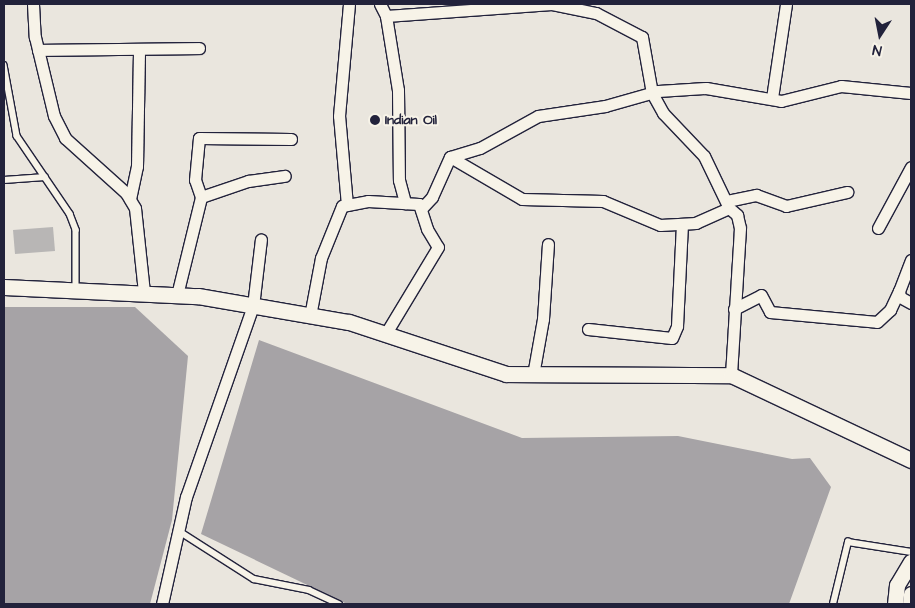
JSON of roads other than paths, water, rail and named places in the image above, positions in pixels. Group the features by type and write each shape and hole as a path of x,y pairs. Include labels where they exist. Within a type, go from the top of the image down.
{"street":[{"path":"33,4 38,50 46,89 65,138 130,199 137,221 144,292"},
{"path":"347,205 339,116 349,4"},
{"path":"380,4 386,16 398,90 399,180 405,203"},
{"path":"772,98 786,4"},
{"path":"386,16 514,6 566,5 596,13 642,37 652,93 663,113 704,156 728,205 737,215 740,228 730,375"},
{"path":"38,50 199,48"},
{"path":"130,199 137,166 139,49"},
{"path":"421,209 432,197 450,157 480,148 538,116 652,93 728,89 781,101 841,86 911,93"},
{"path":"177,295 200,197 196,180 199,138 291,139"},
{"path":"450,157 522,199 603,201 660,225 682,225 756,195 786,206 847,192"},
{"path":"878,228 911,167"},
{"path":"200,197 248,181 286,176"},
{"path":"310,316 321,258 334,220 342,206 368,201 419,204 427,229 438,247 385,335"},
{"path":"588,329 672,338 677,326 682,225"},
{"path":"162,604 186,497 253,306 261,239"},
{"path":"533,375 542,327 548,244"},
{"path":"734,309 761,295 770,312 877,322 890,310 911,260"},
{"path":"4,287 84,289 177,295 349,322 506,374 730,375 911,460"},
{"path":"899,291 900,297 911,304"},
{"path":"895,604 897,585 911,563"},
{"path":"910,604 911,594"}],"lane":[{"path":"4,67 17,136 70,214 76,230 84,289"},
{"path":"4,180 45,177"},
{"path":"179,530 254,579 309,590 339,604"},
{"path":"834,604 848,542 911,563"}],"place":[{"name":"Indian Oil","path":"375,120"}]}
